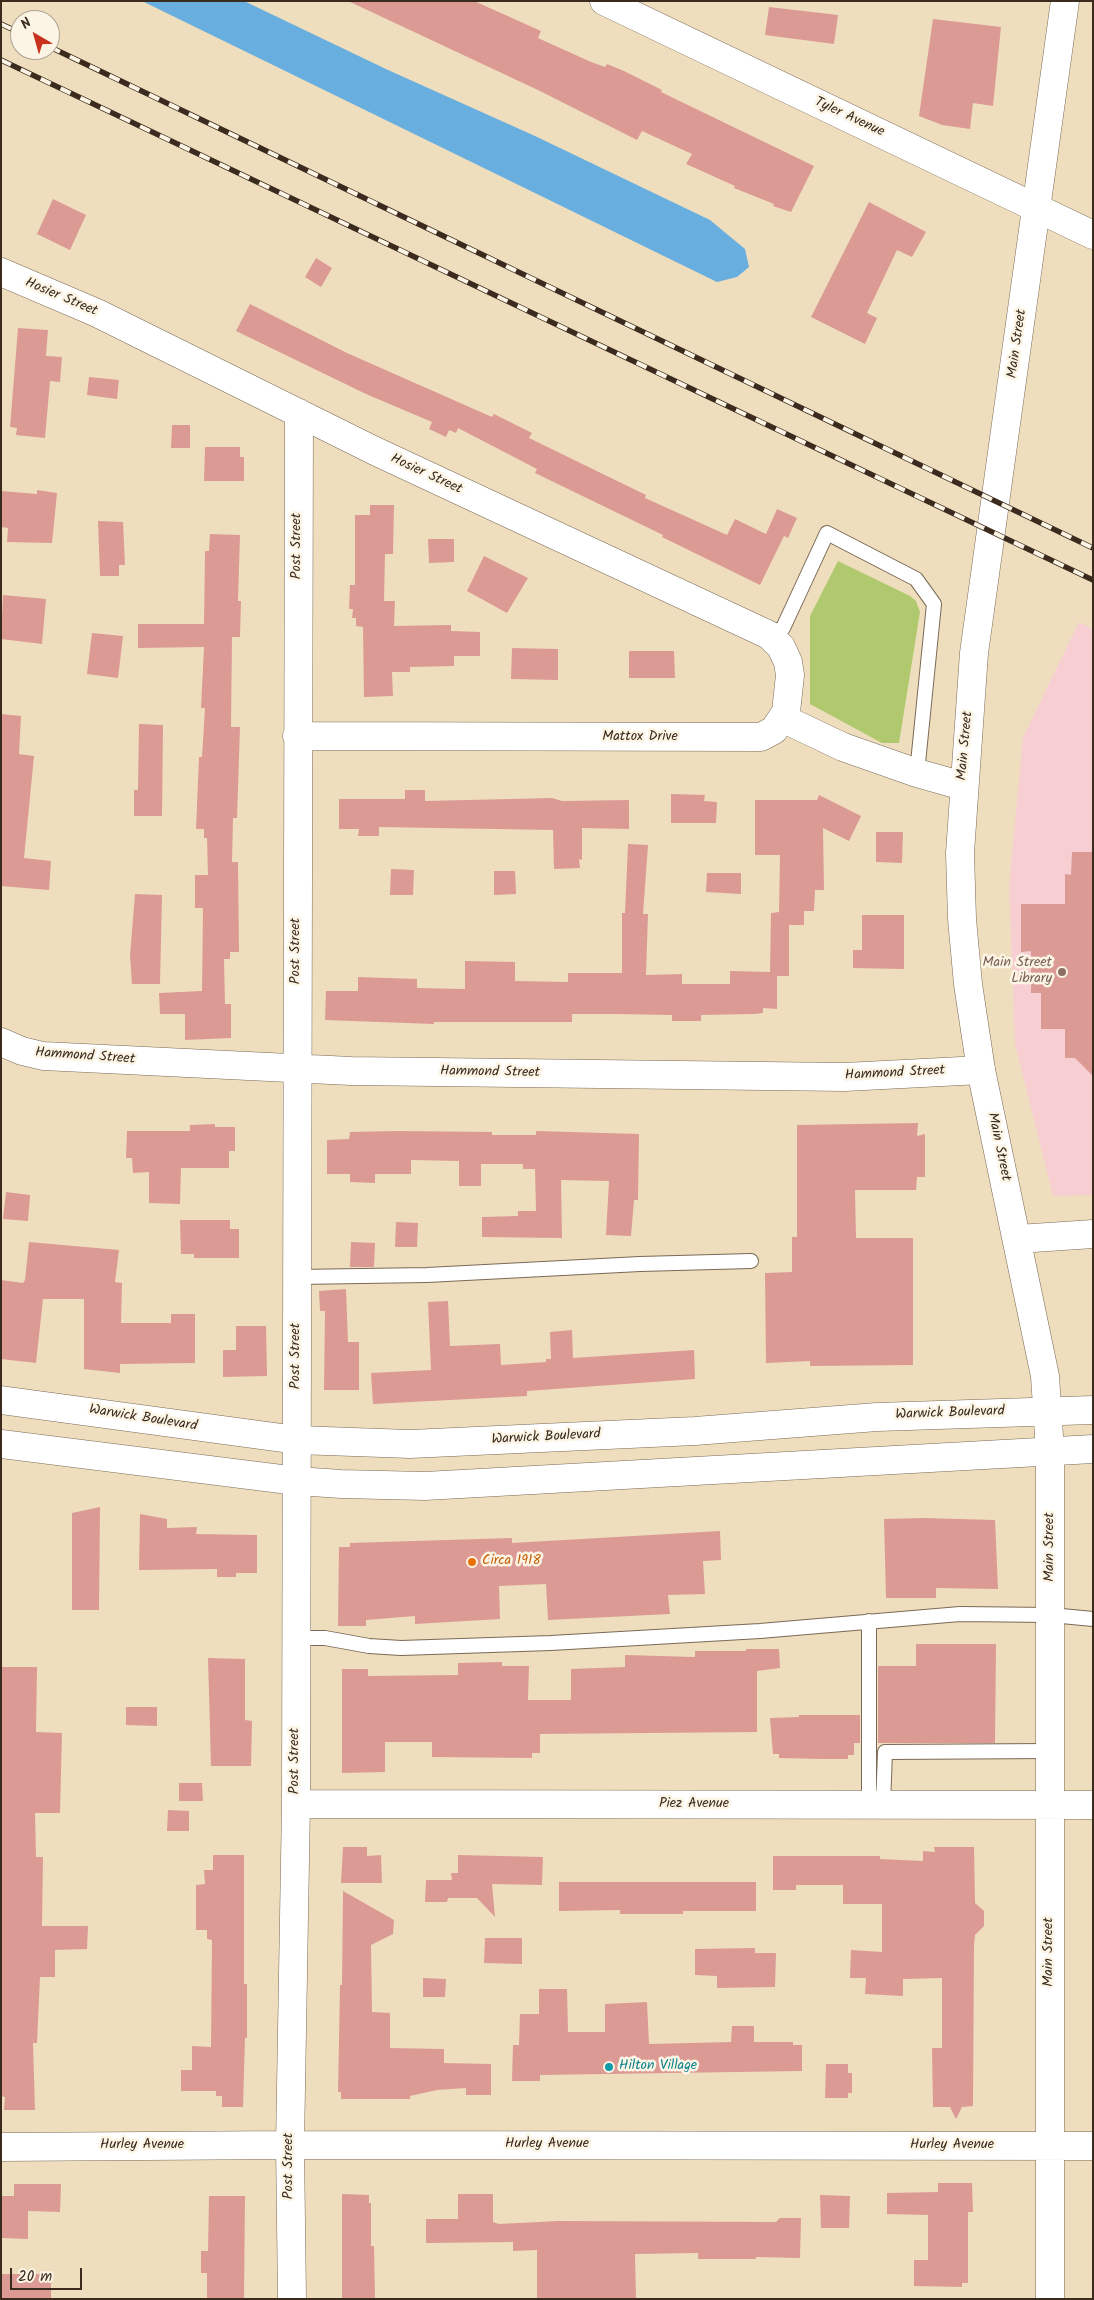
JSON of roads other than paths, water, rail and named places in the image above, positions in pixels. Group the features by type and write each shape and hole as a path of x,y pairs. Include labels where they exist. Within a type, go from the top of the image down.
{"street":[{"name":"Tyler Avenue","path":"604,1 646,11 1093,234"},
{"name":"Main Street","path":"1050,2299 1051,1614 1048,1411 1045,1376 981,1070 968,984 962,919 960,853 963,786 974,653 1066,1"},
{"name":"Hosier Street","path":"1,272 96,313 299,413 769,635 781,646 788,662 790,675 784,719"},
{"name":"Post Street","path":"292,2299 290,2145 296,1804 299,413"},
{"path":"784,719 843,747 917,773 963,786"},
{"name":"Mattox Drive","path":"297,736 752,738 761,737 774,730 784,719"},
{"name":"Hammond Street","path":"1,1042 22,1052 43,1056 297,1069 845,1077 981,1070"},
{"path":"1018,1240 1093,1234"},
{"name":"Warwick Boulevard","path":"1,1400 297,1440 410,1444 695,1431 877,1417 1093,1410"},
{"path":"1,1444 297,1481 425,1486 1093,1449"},
{"name":"Piez Avenue","path":"296,1804 1093,1805"},
{"name":"Hurley Avenue","path":"1,2147 290,2145 1093,2146"}],"lane":[{"path":"769,635 783,628 827,533 916,579 934,604 917,773"},
{"path":"297,1276 427,1275 640,1264 751,1262"},
{"path":"296,1638 325,1638 369,1646 401,1648 560,1642 760,1631 960,1614 1051,1614 1093,1619"},
{"path":"869,1622 876,1806"},
{"path":"876,1806 885,1752 1050,1751"}],"water":[{"path":"142,1 244,1 388,70 535,136 710,220 745,249 749,267 737,277 717,282"}],"railway":[{"path":"1,24 10,28"},
{"path":"60,52 1093,548"},
{"path":"1,60 1093,580"}],"place":[{"name":"Main Street Library","path":"1062,972"},
{"name":"Circa 1918","path":"472,1562"},
{"name":"Hilton Village","path":"609,2067"}]}
